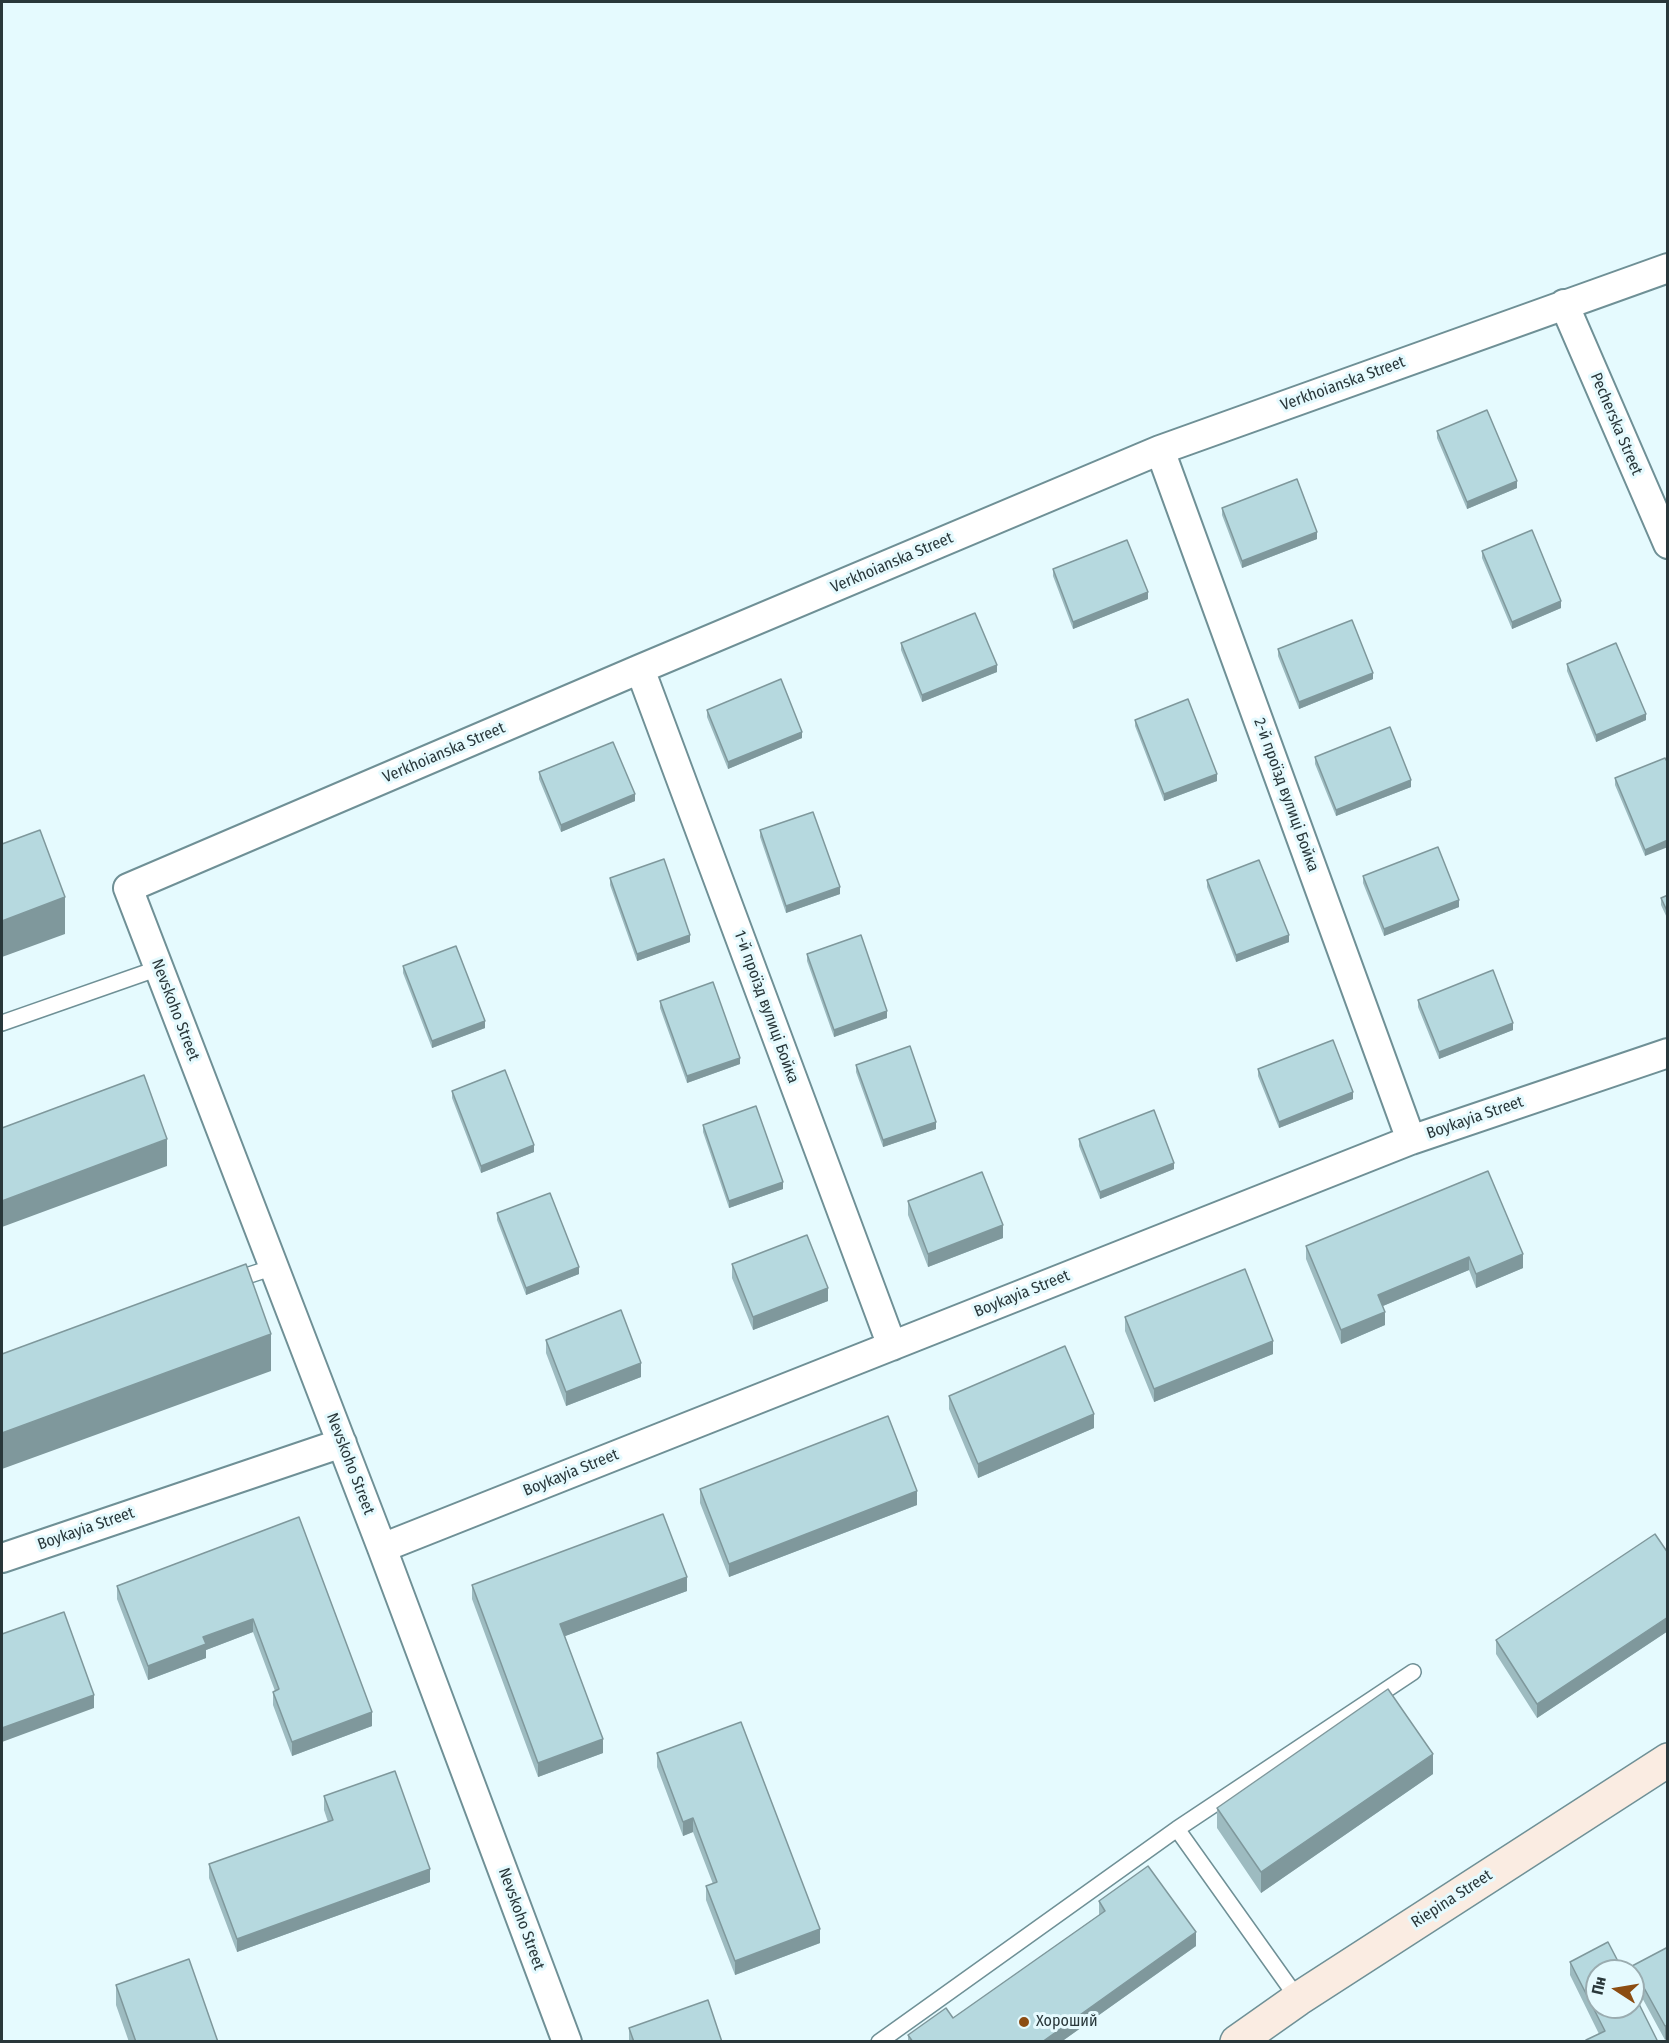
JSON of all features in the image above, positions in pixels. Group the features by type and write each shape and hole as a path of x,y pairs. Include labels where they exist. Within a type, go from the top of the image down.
{"street":[{"name":"Verkhoianska Street","path":"128,888 1160,450 1668,268"},
{"name":"Pecherska Street","path":"1564,304 1668,544"},
{"name":"2-й проїзд вулиці Бойка","path":"1160,450 1411,1140"},
{"name":"1-й проїзд вулиці Бойка","path":"640,669 892,1346"},
{"name":"Nevskoho Street","path":"128,888 382,1548 567,2042"},
{"name":"Boykayia Street","path":"382,1548 1411,1140 1668,1053"},
{"name":"Boykayia Street","path":"2,1558 342,1443"},
{"name":"Riepina Street","path":"1237,2042 1298,1999 1668,1760"}],"lane":[{"path":"2,1023 159,968"},
{"path":"219,1286 274,1267"},
{"path":"879,2042 1177,1829 1413,1672"},
{"path":"1177,1829 1298,1999"}],"building":[{"path":"1487,410 1517,481 1467,502 1437,431"},
{"path":"1297,479 1317,532 1242,561 1222,508"},
{"path":"1532,530 1561,601 1512,622 1482,551"},
{"path":"1127,540 1148,592 1073,622 1053,569"},
{"path":"975,613 997,665 922,695 901,643"},
{"path":"1352,620 1373,673 1299,702 1278,649"},
{"path":"1616,643 1646,714 1596,735 1567,664"},
{"path":"781,679 802,732 728,762 707,710"},
{"path":"1188,699 1217,774 1164,794 1135,720"},
{"path":"1390,727 1411,780 1336,810 1315,757"},
{"path":"613,742 635,794 561,825 539,772"},
{"path":"1665,758 1668,763 1668,840 1645,850 1615,778"},
{"path":"813,812 840,887 786,906 760,830"},
{"path":"40,830 65,897 2,921 2,844"},
{"path":"1438,847 1459,900 1384,929 1363,876"},
{"path":"664,859 690,935 637,954 610,878"},
{"path":"1259,860 1289,935 1236,955 1207,880"},
{"path":"1668,895 1668,913 1661,898"},
{"path":"861,935 887,1011 834,1030 807,954"},
{"path":"456,946 485,1021 432,1041 403,966"},
{"path":"1493,970 1513,1023 1439,1052 1418,1000"},
{"path":"713,982 740,1058 687,1076 660,1001"},
{"path":"1333,1040 1353,1092 1279,1122 1258,1069"},
{"path":"910,1046 936,1122 883,1140 856,1065"},
{"path":"505,1070 534,1145 481,1166 452,1091"},
{"path":"144,1075 167,1139 2,1201 2,1128"},
{"path":"756,1106 783,1182 729,1201 703,1125"},
{"path":"1154,1110 1174,1163 1100,1192 1079,1139"},
{"path":"1488,1171 1523,1254 1476,1274 1469,1257 1378,1295 1385,1312 1341,1330 1306,1246"},
{"path":"982,1172 1003,1225 928,1254 908,1201"},
{"path":"550,1193 579,1267 526,1288 497,1213"},
{"path":"807,1235 828,1288 753,1317 732,1264"},
{"path":"246,1264 271,1334 2,1433 2,1354"},
{"path":"1245,1269 1273,1341 1154,1389 1125,1317"},
{"path":"621,1310 641,1363 566,1392 546,1340"},
{"path":"1065,1346 1094,1414 978,1464 949,1396"},
{"path":"888,1416 917,1491 729,1564 700,1489"},
{"path":"663,1514 687,1577 560,1624 603,1739 538,1763 472,1585"},
{"path":"299,1517 372,1712 292,1742 273,1692 279,1689 253,1619 203,1637 206,1644 148,1666 117,1586"},
{"path":"1655,1534 1668,1553 1668,1617 1537,1704 1496,1640"},
{"path":"64,1612 94,1695 2,1728 2,1634"},
{"path":"1388,1689 1433,1754 1261,1872 1217,1808"},
{"path":"741,1722 820,1929 735,1961 706,1886 717,1882 693,1818 683,1822 657,1753"},
{"path":"395,1771 430,1869 237,1939 209,1864 333,1820 324,1796"},
{"path":"1148,1866 1196,1932 1042,2042 913,2042 908,2035 946,2008 953,2018 1105,1911 1099,1901"},
{"path":"1608,1942 1617,1959 1585,1959 1585,1992 1570,1962"},
{"path":"1668,1947 1668,2025 1665,2026 1645,1990 1645,1959"},
{"path":"189,1959 218,2042 136,2042 116,1985"},
{"path":"708,2000 722,2042 634,2042 629,2028"},
{"path":"1645,2016 1658,2042 1587,2042 1586,2040 1605,2031 1599,2019 1645,2019"}],"place":[{"name":"Хороший","path":"1024,2022"}]}
